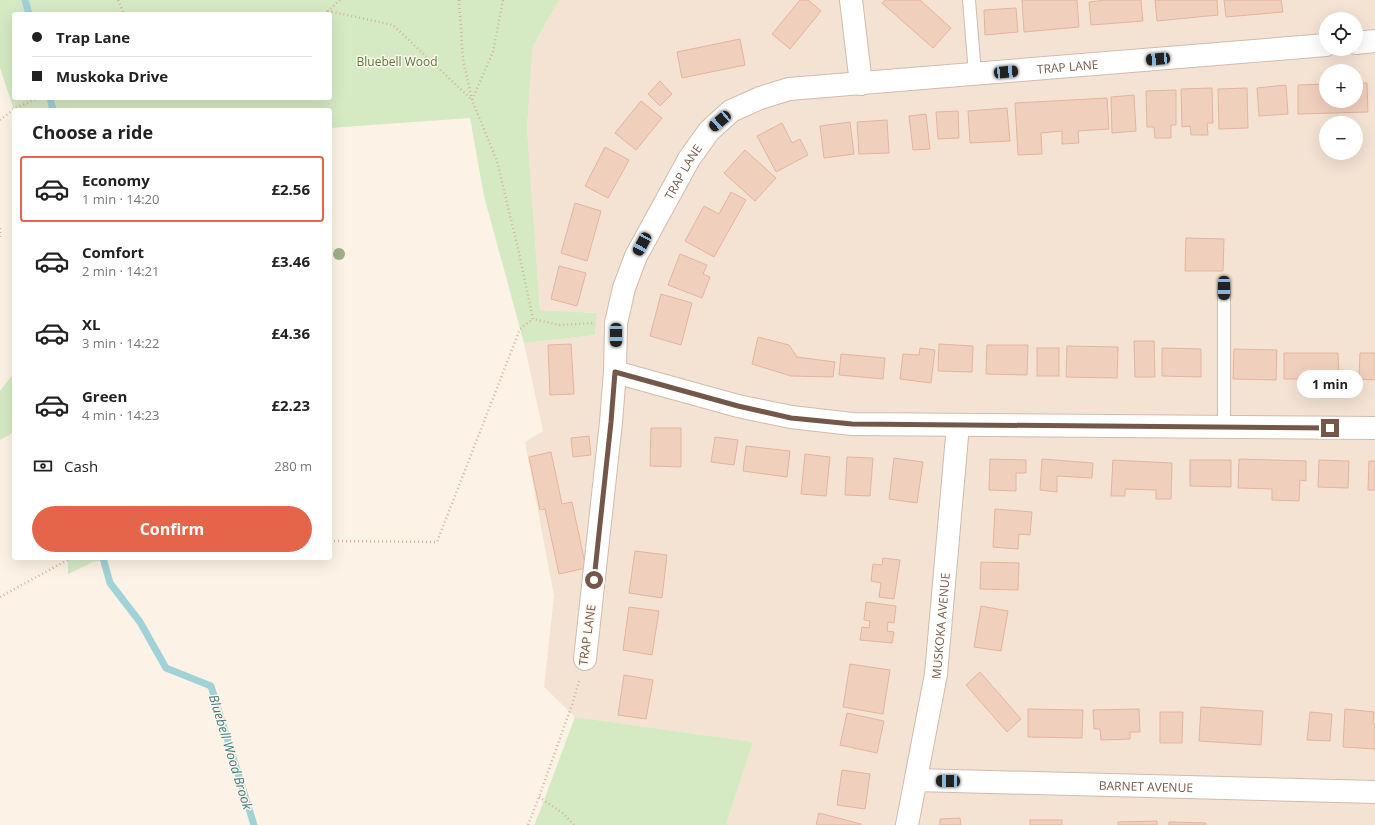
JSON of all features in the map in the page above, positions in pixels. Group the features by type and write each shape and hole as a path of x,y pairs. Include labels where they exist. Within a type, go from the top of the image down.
{"street":[{"path":"851,0 861,84"},
{"path":"1363,42 1375,41"},
{"name":"TRAP LANE","path":"585,659 611,422 615,372 616,323 624,288 636,256 689,159 709,131 731,111 760,98 789,89 1319,46"},
{"path":"615,372 738,406 791,418 852,424 1375,428"},
{"name":"MUSKOKA AVENUE","path":"907,825 936,674 958,425"},
{"name":"BARNET AVENUE","path":"916,780 1375,792"}],"lane":[{"path":"969,0 975,74"},
{"path":"1224,288 1224,427"}],"path":[{"path":"118,0 123,12"},
{"path":"328,11 340,0"},
{"path":"459,0 463,59 472,100 497,161 533,319"},
{"path":"472,100 493,52 503,0"},
{"path":"328,11 393,25 472,100"},
{"path":"18,108 33,100"},
{"path":"0,120 12,111"},
{"path":"0,228 0,240"},
{"path":"533,319 560,325 616,323"},
{"path":"332,541 437,542 520,329 533,319"},
{"path":"0,597 66,560"},
{"name":"TRAP LANE","path":"528,825 573,702 585,659"},
{"path":"539,797 564,814 574,825"}],"shaded area":[{"path":"559,0 1375,0 1375,825 726,825 753,742 575,717 544,687 554,596 525,442 543,431 524,343 595,335 597,313 540,310 527,128 533,46"}],"green space":[{"name":"Bluebell Wood","path":"0,0 559,0 533,46 527,128 540,310 597,313 595,335 524,343 484,196 470,118 332,128 332,108 13,108 0,68"},
{"path":"12,376 12,433 0,440 0,391"},
{"path":"68,560 106,560 93,562 68,574"},
{"path":"575,717 753,742 726,825 534,825"}],"building":[{"path":"800,0 808,0 821,11 790,49 772,34"},
{"path":"885,0 920,0 951,28 933,48 882,3"},
{"path":"1022,0 1077,0 1079,27 1024,32"},
{"path":"1106,0 1141,0 1143,21 1091,25 1089,2"},
{"path":"1155,0 1217,0 1218,15 1157,21"},
{"path":"1224,0 1281,0 1283,12 1226,17"},
{"path":"1016,8 1018,32 985,35 984,10"},
{"path":"740,39 745,65 682,78 677,52"},
{"path":"660,81 672,94 660,106 648,94"},
{"path":"1363,83 1367,83 1368,112 1298,114 1298,85 1319,84 1319,108 1363,108"},
{"path":"1286,85 1288,114 1259,116 1257,88"},
{"path":"1212,88 1213,123 1207,123 1208,135 1191,135 1190,126 1182,127 1181,89"},
{"path":"1247,88 1248,128 1219,129 1218,89"},
{"path":"1176,90 1176,125 1171,125 1171,138 1155,138 1154,127 1147,127 1146,91"},
{"path":"1134,95 1136,131 1112,133 1111,97"},
{"path":"1107,98 1109,129 1078,131 1079,143 1062,144 1062,131 1041,133 1042,154 1018,155 1015,103"},
{"path":"641,101 662,118 636,150 615,133"},
{"path":"1007,108 1010,141 970,143 968,111"},
{"path":"958,111 959,138 938,139 936,112"},
{"path":"926,114 930,149 913,150 909,116"},
{"path":"887,120 889,153 859,154 857,122"},
{"path":"850,122 854,154 824,158 820,126"},
{"path":"782,123 792,143 800,139 808,155 776,172 757,136"},
{"path":"605,147 629,160 608,198 585,186"},
{"path":"745,150 776,178 755,201 724,173"},
{"path":"731,192 746,200 714,257 685,241 704,206 719,214"},
{"path":"575,203 601,211 587,261 561,253"},
{"path":"1186,238 1224,239 1223,271 1185,271"},
{"path":"680,254 707,265 703,274 710,277 702,298 668,285"},
{"path":"559,266 586,273 577,306 551,299"},
{"path":"661,294 692,303 681,345 650,336"},
{"path":"758,337 789,345 797,357 835,362 833,377 791,376 752,364"},
{"path":"1134,341 1154,341 1155,377 1135,377"},
{"path":"571,344 574,394 550,395 548,345"},
{"path":"939,344 973,346 972,372 938,371"},
{"path":"987,345 1028,345 1027,375 986,374"},
{"path":"1067,346 1118,347 1117,378 1066,377"},
{"path":"920,348 935,350 931,383 900,379 903,354 919,355"},
{"path":"1037,348 1059,348 1059,376 1037,376"},
{"path":"1162,348 1201,349 1201,377 1162,376"},
{"path":"1234,349 1277,350 1276,380 1233,379"},
{"path":"1284,353 1338,353 1339,379 1284,379"},
{"path":"1360,353 1375,353 1375,380 1359,379"},
{"path":"841,354 885,358 883,379 839,375"},
{"path":"651,428 681,428 681,467 650,466"},
{"path":"589,436 591,455 573,457 571,438"},
{"path":"715,437 738,440 734,465 711,462"},
{"path":"746,446 790,451 787,477 743,471"},
{"path":"551,452 562,504 572,502 586,568 559,574 545,509 540,510 529,457"},
{"path":"805,454 830,457 826,496 801,494"},
{"path":"847,457 873,458 870,496 845,495"},
{"path":"894,458 923,462 917,503 889,499"},
{"path":"990,459 1026,460 1026,473 1016,473 1016,491 989,490"},
{"path":"1042,459 1093,463 1092,478 1057,476 1057,492 1040,490"},
{"path":"1239,459 1306,461 1306,481 1300,480 1299,501 1272,500 1272,489 1238,488"},
{"path":"1113,460 1172,463 1171,499 1156,499 1156,490 1125,489 1125,496 1111,496"},
{"path":"1190,460 1231,460 1231,487 1190,486"},
{"path":"1319,460 1349,461 1348,488 1318,487"},
{"path":"1369,461 1375,461 1375,490 1368,490"},
{"path":"995,509 1032,512 1030,535 1019,534 1018,549 993,547"},
{"path":"635,551 667,555 662,598 629,593"},
{"path":"883,558 900,560 894,599 879,597 881,583 871,581 873,564 882,565"},
{"path":"981,562 1019,563 1018,590 980,589"},
{"path":"866,602 896,606 894,623 888,622 887,631 894,632 892,643 860,640 862,627 869,628 870,621 864,620"},
{"path":"981,606 1008,611 1001,651 974,647"},
{"path":"629,607 659,611 652,655 623,650"},
{"path":"850,664 890,670 883,714 843,707"},
{"path":"980,672 1021,719 1007,732 966,685"},
{"path":"624,675 653,680 646,719 618,715"},
{"path":"1201,707 1263,711 1261,745 1199,741"},
{"path":"1028,709 1083,710 1082,738 1028,737"},
{"path":"1139,709 1140,732 1130,732 1130,739 1101,740 1100,729 1094,729 1093,710"},
{"path":"1345,709 1374,712 1373,724 1375,724 1375,749 1343,747"},
{"path":"1160,712 1183,712 1182,743 1160,743"},
{"path":"1310,712 1332,714 1330,741 1307,740"},
{"path":"847,713 884,721 877,753 840,745"},
{"path":"842,770 870,774 865,809 837,805"},
{"path":"819,813 861,824 861,825 816,825"},
{"path":"960,818 961,825 940,825 940,819"},
{"path":"1030,820 1062,820 1062,825 1030,825"},
{"path":"1157,821 1157,825 1118,825 1118,822"},
{"path":"1169,822 1206,823 1206,825 1169,825"}],"waterway":[{"name":"Bluebell Wood Brook","path":"25,0 28,12"},
{"name":"Bluebell Wood Brook","path":"50,100 52,108"},
{"name":"Bluebell Wood Brook","path":"104,560 110,583 140,622 166,668 211,686 254,825"}],"route":[{"path":"594,580 615,372 738,406 791,418 852,424 1330,428"}]}
